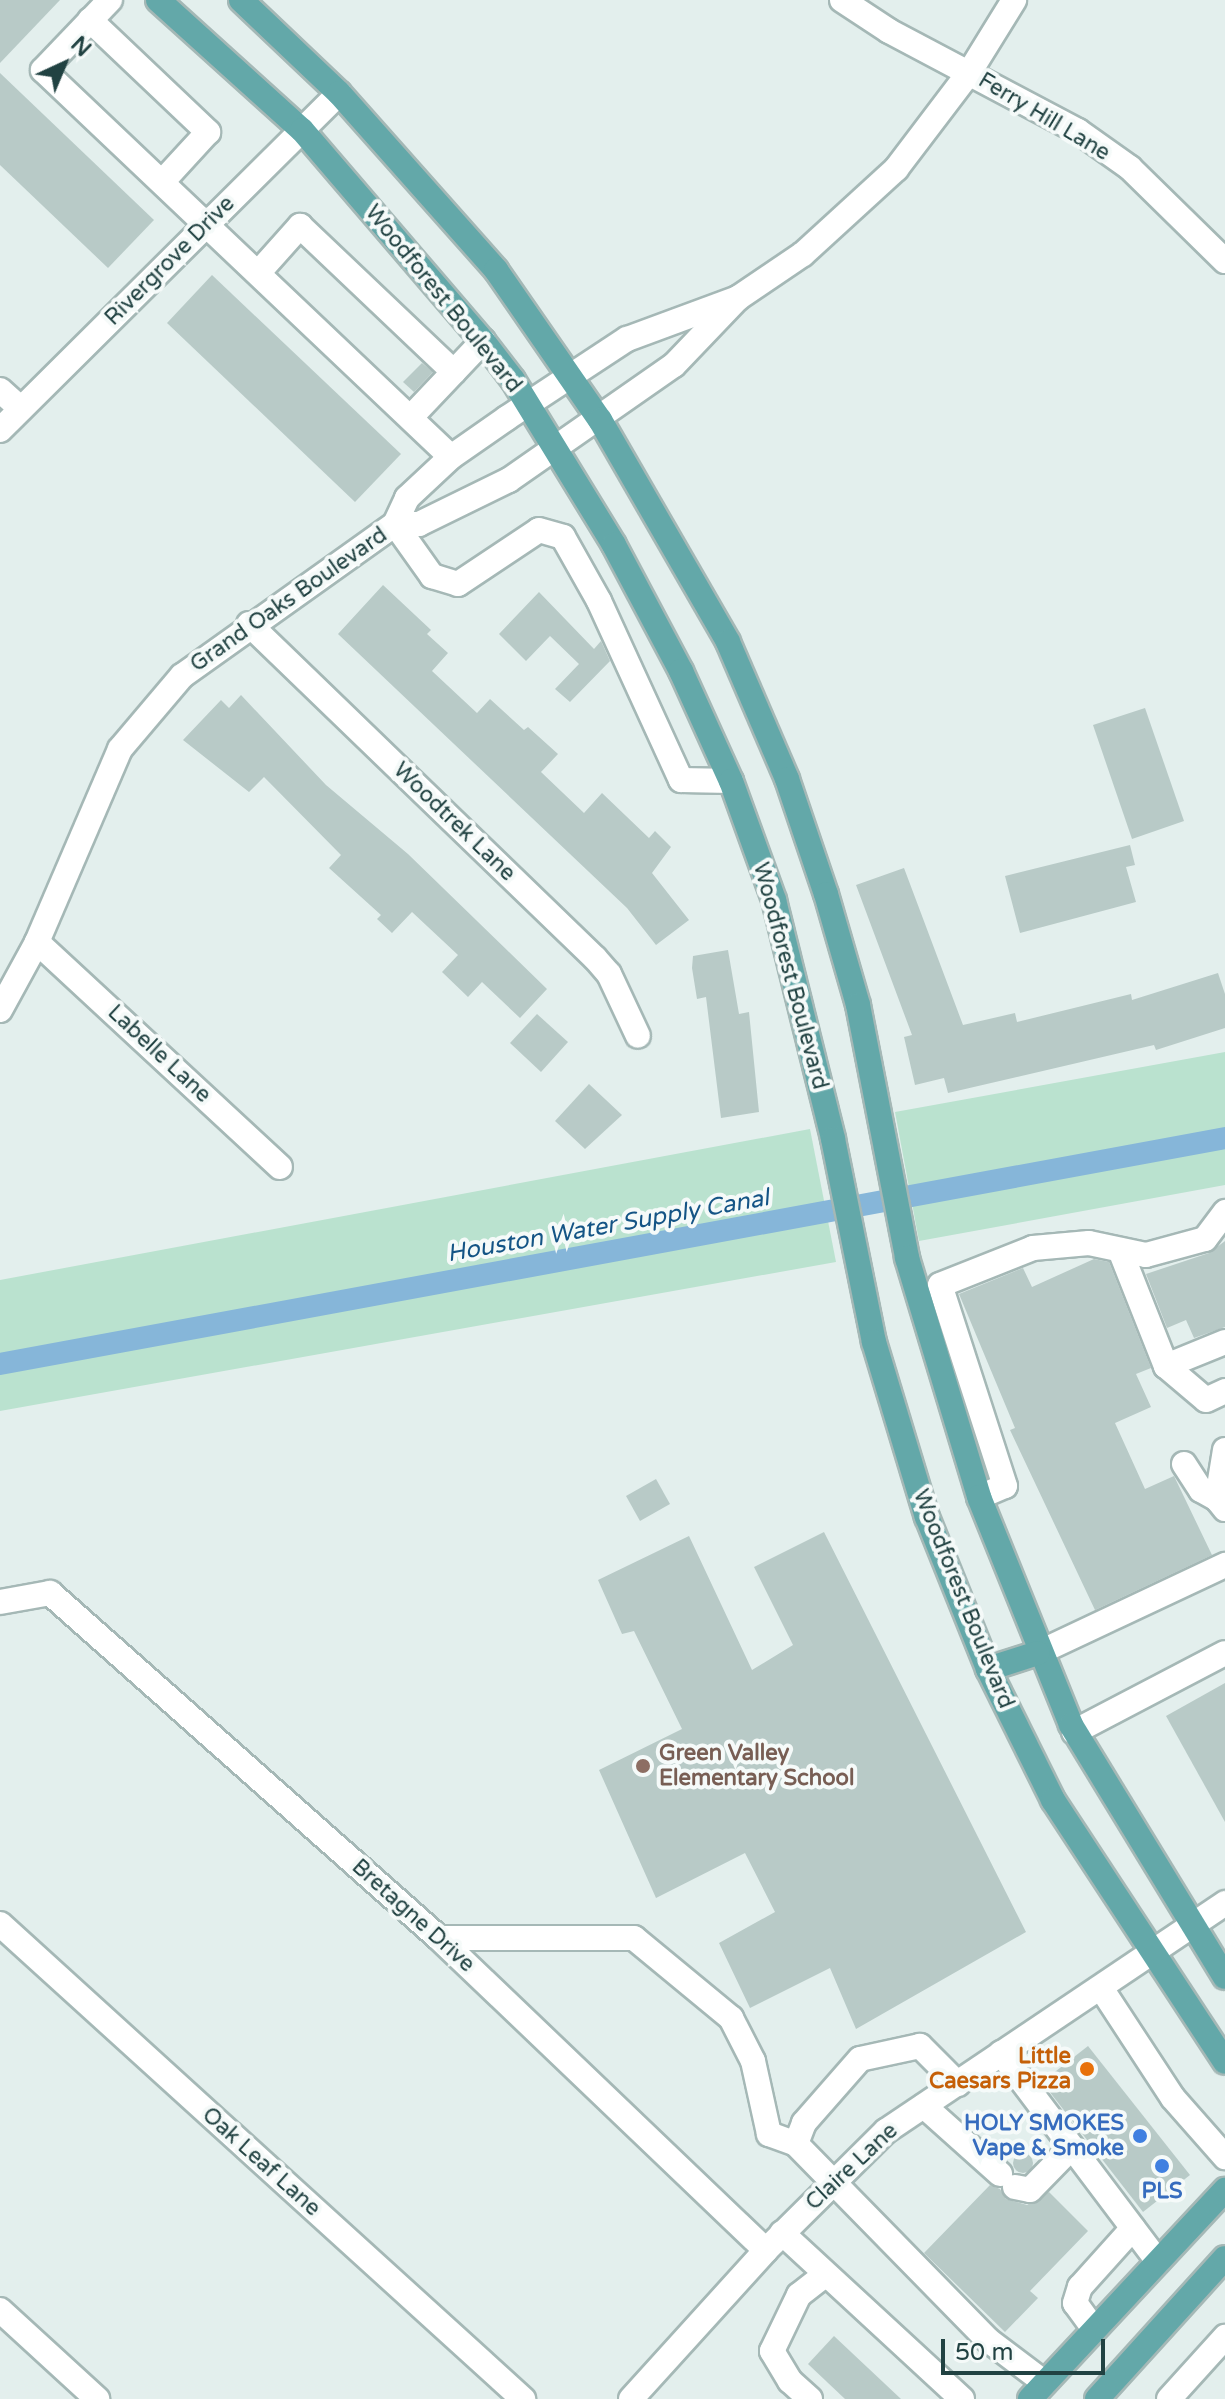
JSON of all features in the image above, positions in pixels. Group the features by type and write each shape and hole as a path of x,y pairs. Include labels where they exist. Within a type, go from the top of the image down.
{"main road":[{"name":"Woodforest Boulevard","path":"158,0 302,130 483,341 528,405 632,576 731,781 774,900 894,1415 927,1517 988,1669 1053,1800 1151,1954 1225,2062"},
{"path":"241,0 339,93 496,270 600,420 728,642 787,779 840,941 858,1005 907,1258 957,1434 979,1497 1038,1653 1074,1732 1225,1977"},
{"path":"988,1669 1038,1653"},
{"path":"1038,2391 1225,2190"},
{"path":"1097,2399 1225,2258"}],"street":[{"path":"110,0 43,70 207,222 451,457"},
{"name":"Ferry Hill Lane","path":"842,0 1078,131 1130,168 1225,261"},
{"name":"Grand Oaks Boulevard","path":"395,524 419,524 478,496 600,420 674,365 738,298 852,214 896,169 969,73 1014,0"},
{"path":"90,20 208,132 163,181"},
{"name":"Rivergrove Drive","path":"0,430 339,93"},
{"path":"259,272 300,226 454,372"},
{"name":"Grand Oaks Boulevard","path":"0,1010 37,942 120,749 182,676 249,624 395,524 407,498 451,457 571,375 627,339 738,298"},
{"path":"411,417 483,341"},
{"path":"0,390 21,409"},
{"path":"563,537 595,515"},
{"path":"395,524 432,576 458,584 539,530 563,537 599,601 681,780 731,781"},
{"path":"599,601 632,576"},
{"name":"Woodtrek Lane","path":"249,624 595,958 620,993 638,1036"},
{"name":"Labelle Lane","path":"37,942 280,1167"},
{"path":"979,1497 1005,1486 940,1285 1033,1248 1089,1243 1146,1255 1205,1239 1225,1212"},
{"path":"1120,1250 1166,1366 1206,1400 1225,1391"},
{"path":"1166,1366 1225,1342"},
{"path":"1221,1504 1225,1450"},
{"path":"1184,1464 1201,1490 1221,1504"},
{"path":"1038,1653 1225,1565"},
{"name":"Bretagne Drive","path":"0,1602 50,1593 439,1938 774,2242 825,2275 962,2399"},
{"path":"1074,1732 1225,1653"},
{"name":"Claire Lane","path":"631,2399 831,2182 886,2131 1225,1903"},
{"name":"Oak Leaf Lane","path":"0,1924 523,2399"},
{"path":"439,1938 634,1938 731,2018 753,2061 769,2134 796,2144 1038,2391"},
{"path":"1101,1988 1173,2098 1225,2157"},
{"path":"796,2144 804,2123 860,2059 920,2046 958,2084"},
{"path":"1001,2053 1158,2261"},
{"path":"924,2106 1007,2181 1030,2190 1072,2147"},
{"path":"1094,2329 1075,2303 1080,2287 1133,2228"},
{"path":"810,2399 790,2381 772,2351 799,2295 825,2275"},
{"path":"0,2310 97,2399"},
{"path":"1169,2399 1225,2337"}],"green space":[{"path":"1225,1052 1225,1185 919,1241 895,1112"},
{"path":"810,1129 836,1262 0,1411 0,1280"}],"building":[{"path":"0,0 60,0 0,63"},
{"path":"0,73 154,220 108,268 0,165"},
{"path":"212,275 401,454 355,502 167,323"},
{"path":"422,363 433,372 414,392 403,382"},
{"path":"383,585 431,630 427,634 448,653 432,671 477,713 490,699 524,730 528,727 558,754 541,772 584,813 602,793 649,838 655,831 671,847 652,873 689,920 656,945 627,908 338,634"},
{"path":"539,592 594,649 601,641 610,661 570,702 555,689 579,664 550,636 526,661 499,634"},
{"path":"241,695 326,785 408,854 547,989 520,1018 482,982 468,997 442,972 458,955 412,912 392,933 377,919 381,915 329,868 341,855 264,777 249,792 183,740 221,700 229,708"},
{"path":"1145,708 1184,821 1132,839 1093,725"},
{"path":"1130,845 1135,865 1126,867 1136,902 1020,933 1005,876"},
{"path":"904,868 963,1025 1015,1013 1017,1022 1131,994 1132,1000 1218,973 1225,994 1225,1028 1156,1050 1154,1045 948,1093 944,1078 915,1085 904,1037 912,1035 856,885"},
{"path":"728,950 739,1014 749,1012 759,1112 721,1118 706,997 697,999 692,968 693,956"},
{"path":"537,1014 568,1042 541,1072 510,1043"},
{"path":"589,1084 622,1115 585,1149 555,1121"},
{"path":"1225,1241 1225,1327 1194,1338 1186,1320 1167,1328 1146,1274 1209,1253"},
{"path":"1094,1259 1109,1262 1151,1368 1136,1374 1151,1407 1115,1423 1145,1489 1174,1476 1212,1555 1095,1610 1010,1430 1015,1428 959,1294 1023,1268 1032,1287"},
{"path":"656,1479 670,1504 640,1521 626,1496"},
{"path":"824,1532 1026,1932 856,2029 830,1968 750,2008 719,1943 775,1912 745,1853 656,1898 599,1770 682,1729 634,1631 622,1634 598,1580 689,1536 752,1670 793,1645 754,1567"},
{"path":"1225,1683 1225,1822 1166,1716"},
{"path":"1088,2046 1190,2175 1143,2212 1042,2082"},
{"path":"1023,2153 1030,2156 1033,2163 1030,2170 1023,2173 1016,2170 1013,2163 1016,2156"},
{"path":"990,2185 1000,2189 1006,2199 1027,2205 1049,2192 1088,2231 1030,2291 1038,2298 1005,2332 924,2253"},
{"path":"834,2336 901,2399 845,2399 808,2364"}],"waterway":[{"name":"Houston Water Supply Canal","path":"0,1364 1225,1138"}],"place":[{"name":"Green Valley Elementary School","path":"643,1766"},
{"name":"Little Caesars Pizza","path":"1087,2069"},
{"name":"HOLY SMOKES Vape & Smoke","path":"1140,2136"},
{"name":"PLS","path":"1162,2166"}]}
